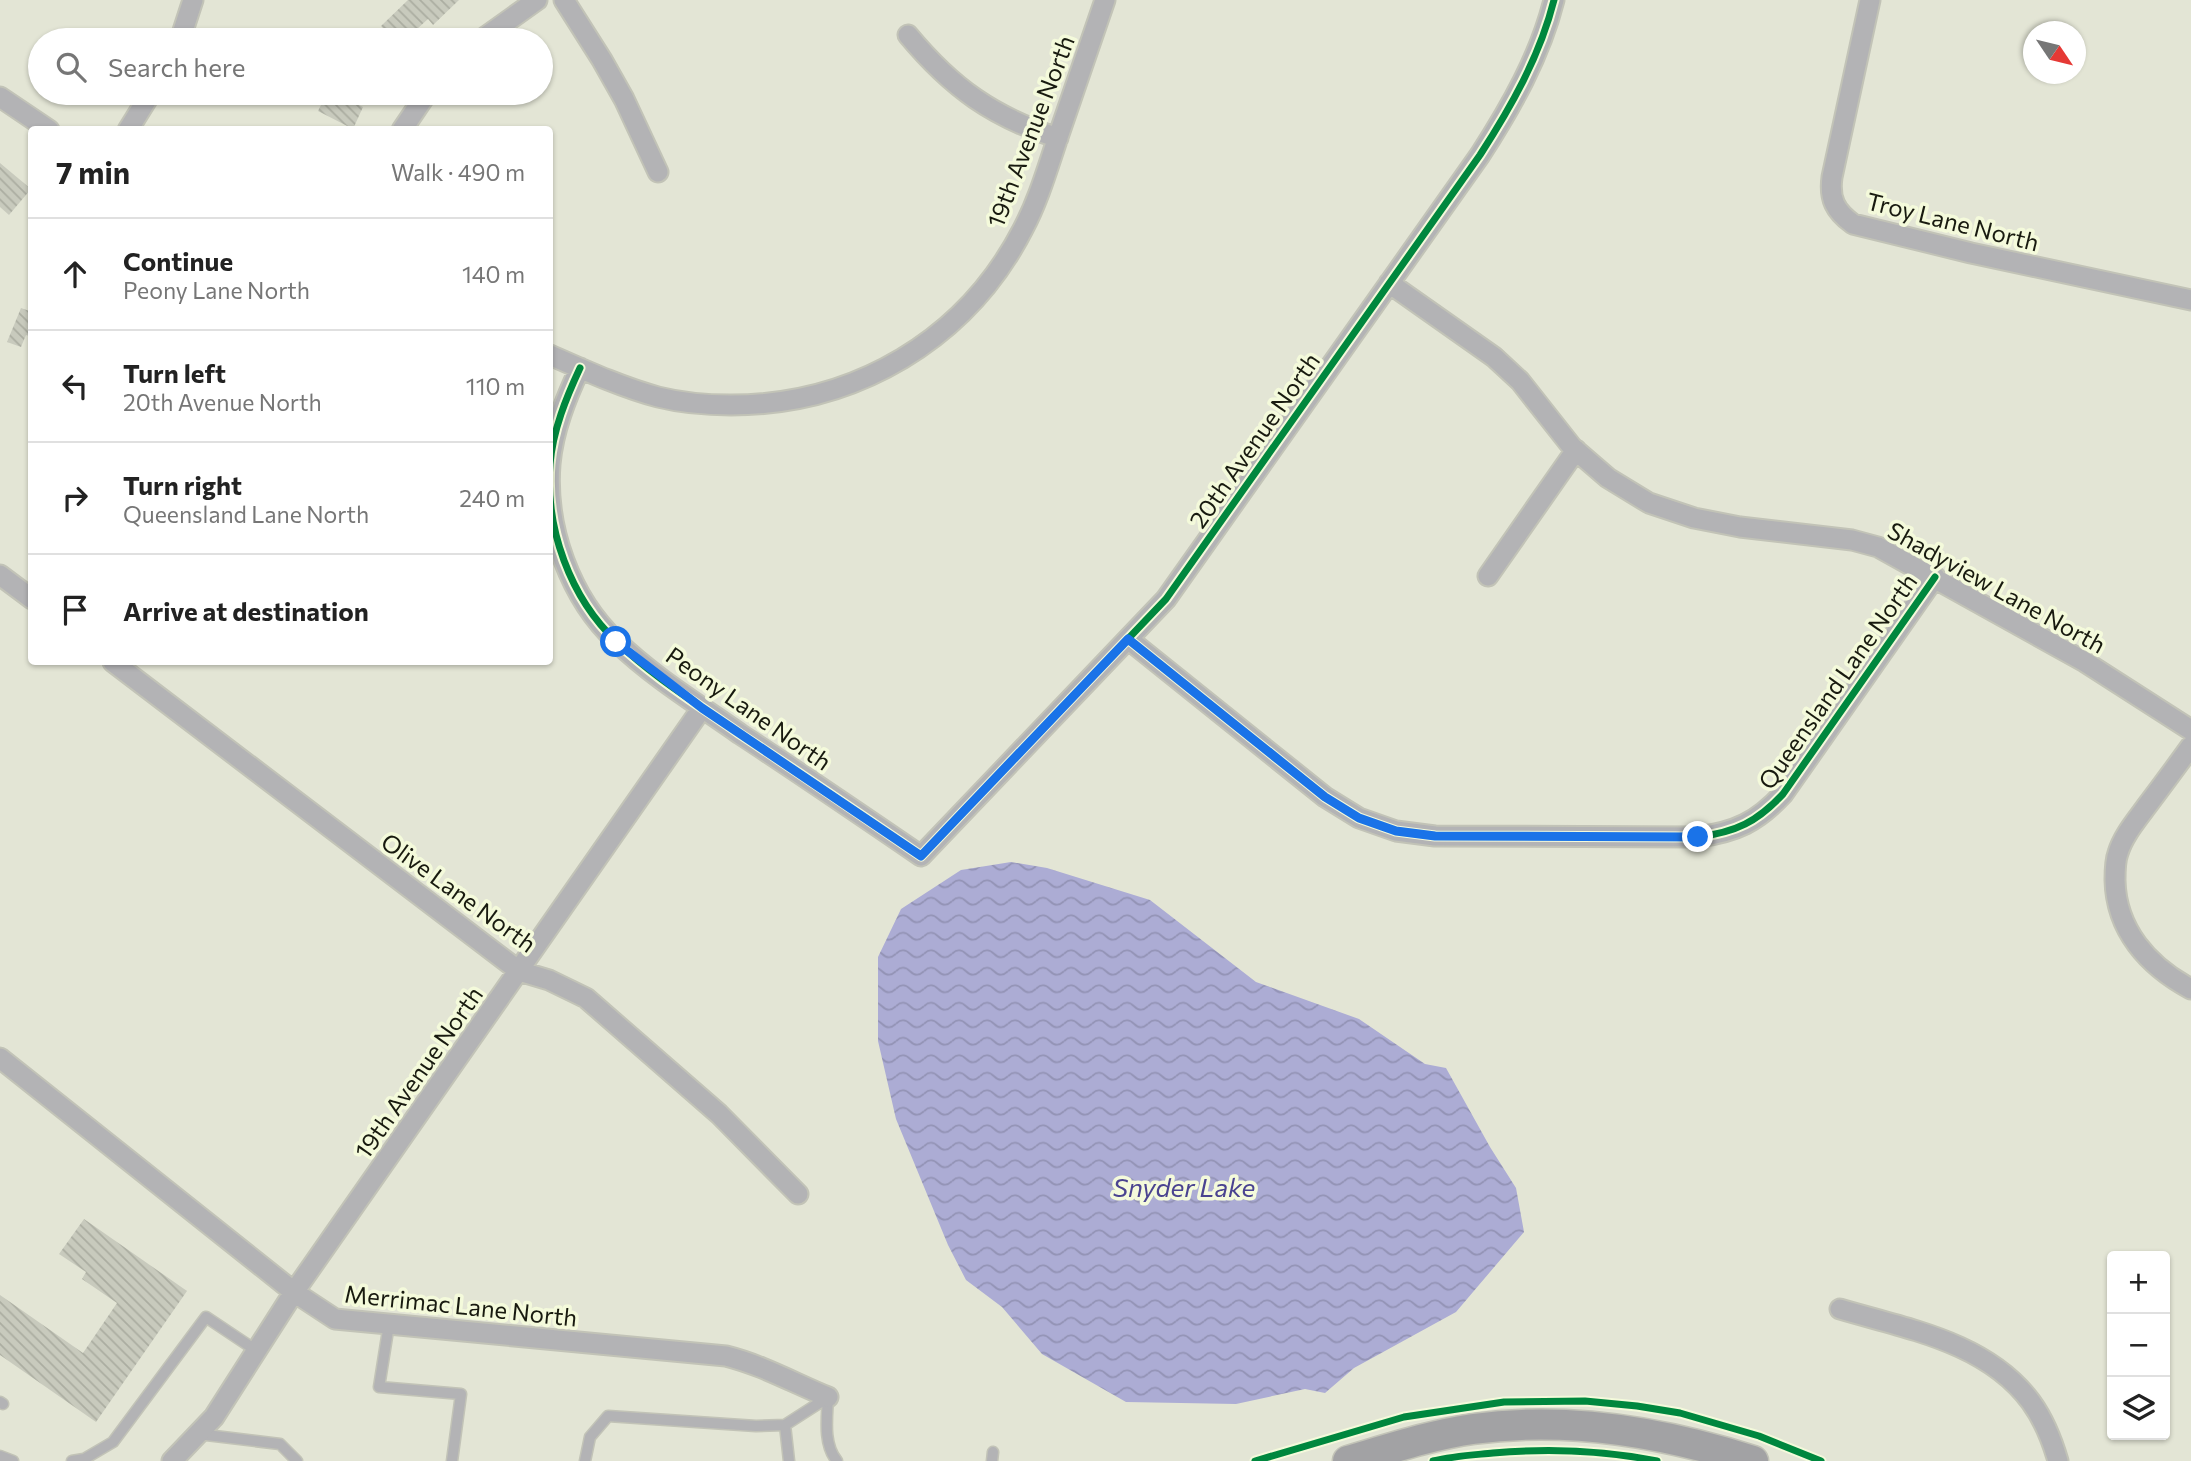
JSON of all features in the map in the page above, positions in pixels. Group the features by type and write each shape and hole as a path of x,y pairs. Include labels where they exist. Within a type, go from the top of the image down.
{"main road":[{"path":"1348,1461 1409,1443 1472,1429 1531,1424 1589,1426 1640,1433 1713,1448 1753,1461"}],"street":[{"path":"184,28 193,0"},
{"path":"498,28 537,0"},
{"path":"564,0 618,89 658,172"},
{"name":"19th Avenue North","path":"580,368 658,397 706,405 754,405 802,399 848,386 892,365 933,339 985,290 1024,229 1105,0"},
{"name":"20th Avenue North","path":"921,856 1166,599 1480,155 1508,110 1532,62 1554,0"},
{"name":"Troy Lane North","path":"1870,0 1830,191 1833,204 1841,215 1853,223 1972,253 2191,300"},
{"path":"908,36 932,64 963,91 998,114 1058,138"},
{"path":"0,97 43,126"},
{"path":"130,126 143,105"},
{"path":"405,126 419,105"},
{"name":"Shadyview Lane North","path":"1389,283 1494,357 1520,381 1576,450 1608,478 1649,503 1694,518 1740,527 1852,540 1878,547 2084,662 2191,730"},
{"path":"553,356 580,368"},
{"name":"Peony Lane North","path":"553,449 558,425 580,368"},
{"path":"1488,576 1576,450"},
{"name":"Peony Lane North","path":"553,519 557,541 571,577 590,612 616,642 702,708 921,856"},
{"path":"0,575 28,596"},
{"name":"Queensland Lane North","path":"1128,639 1325,797 1359,818 1396,831 1435,836 1698,837 1722,834 1744,826 1766,813 1783,794 1935,577"},
{"name":"Olive Lane North","path":"117,665 519,971 549,980 586,998 719,1114 798,1194"},
{"name":"19th Avenue North","path":"172,1461 214,1417 294,1292 702,708"},
{"path":"2191,746 2130,829 2117,853 2115,875 2116,898 2123,923 2134,943 2180,983 2191,989"},
{"name":"Merrimac Lane North","path":"0,1058 294,1292 335,1319 726,1356 752,1363 828,1398"},
{"path":"1840,1309 1949,1342 1980,1356 2008,1376 2032,1402 2049,1432 2058,1461"}],"lane":[{"path":"72,1461 84,1459 113,1442 206,1317 257,1351"},
{"path":"389,1324 379,1387 460,1394 452,1461"},
{"path":"585,1461 590,1437 608,1416 756,1426 785,1425 828,1398"},
{"path":"828,1398 827,1425 831,1453 837,1461"},
{"path":"785,1425 789,1461"},
{"path":"198,1434 280,1444 298,1461"},
{"path":"0,1456 13,1461"}],"water":[{"name":"Snyder Lake","path":"1011,862 1047,868 1150,900 1256,982 1359,1019 1425,1064 1446,1068 1516,1188 1524,1232 1456,1312 1354,1368 1325,1393 1305,1389 1236,1404 1126,1402 1042,1354 1002,1307 966,1280 948,1245 896,1119 878,1041 878,957 901,909 961,870"}],"building":[{"path":"408,0 459,0 433,25 428,19 418,28 381,26"},
{"path":"321,105 363,107 354,126 347,126 318,111"},
{"path":"0,163 28,186 28,193 9,215 0,207"},
{"path":"21,308 28,311 28,336 21,347 7,342"},
{"path":"84,1219 187,1291 96,1422 0,1355 0,1295 83,1353 117,1303 82,1279 86,1272 59,1254"}],"cycle path":[{"path":"553,518 564,560 586,605 600,624 631,655 740,734 921,856 1166,599 1480,155 1523,80 1541,41 1554,0"},
{"path":"553,445 565,403 580,368"},
{"path":"1128,639 1325,797 1359,818 1396,831 1435,836 1698,837 1735,829 1755,819 1783,794 1935,577"},
{"path":"1255,1461 1404,1417 1504,1402 1585,1401 1680,1413 1759,1436 1821,1461"},
{"path":"1433,1461 1493,1453 1555,1450 1616,1454 1657,1461"}],"route":[{"path":"616,642 702,708 921,856 1128,639 1325,797 1359,818 1396,831 1435,836 1698,837"}]}
